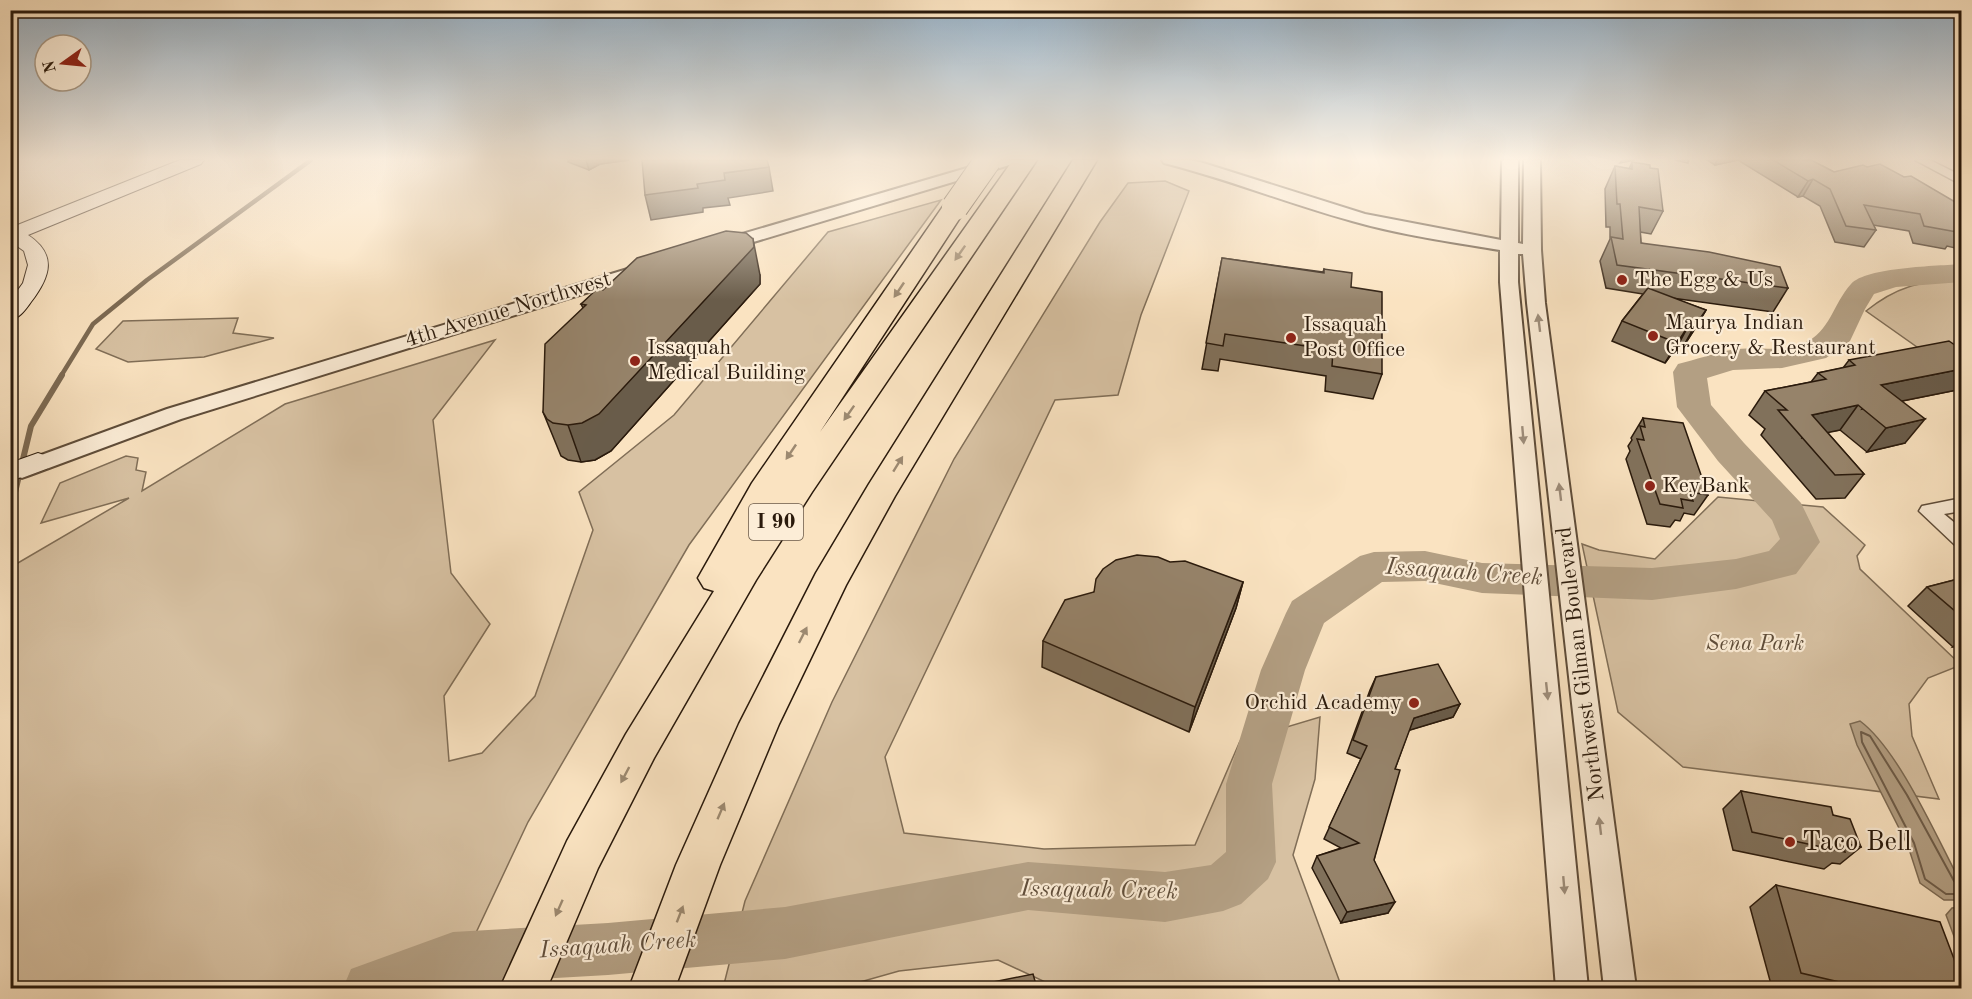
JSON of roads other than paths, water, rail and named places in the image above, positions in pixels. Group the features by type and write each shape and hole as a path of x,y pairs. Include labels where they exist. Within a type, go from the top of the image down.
{"highway":[{"path":"640,746 717,576 764,491 956,207"},
{"name":"I 90","path":"523,988 582,855 640,746 744,571 800,484 993,207"},
{"path":"652,988 698,865 759,724 829,583 881,492 1032,246 1059,207"}],"main road":[{"path":"11,234 79,207"},
{"path":"10,314 31,288 38,271 38,261 33,249 11,234"},
{"path":"10,474 38,462"}],"street":[{"path":"704,251 853,207"},
{"path":"1326,207 1393,226 1532,250"},
{"name":"Northwest Gilman Boulevard","path":"1509,207 1509,282 1572,988"},
{"name":"Northwest Gilman Boulevard","path":"1532,207 1536,303 1620,988"},
{"name":"4th Avenue Northwest","path":"38,462 192,408 660,264"},
{"path":"1962,504 1928,511 1962,540"}],"water":[{"path":"1860,721 1875,734 1889,752 1916,796 1961,883 1961,900 1944,900 1920,883 1908,846 1857,745 1850,724"},
{"path":"1962,907 1961,955 1946,915 1952,908"}],"waterway":[{"path":"61,376 93,324 147,280 247,207"},
{"name":"Issaquah Creek","path":"370,988 453,958 608,949 785,933 1028,886 1165,897 1223,887 1251,862 1249,784 1283,670 1307,613 1374,567 1425,566 1482,578 1652,584 1736,574 1782,563 1801,542 1788,513 1731,452 1694,407 1690,372 1732,360 1782,358 1814,351 1839,334 1849,309 1863,288 1892,278 1962,273"},
{"path":"10,513 31,426 62,375"}],"place":[{"name":"The Egg & Us","path":"1622,280"},
{"name":"Maurya Indian Grocery & Restaurant","path":"1653,336"},
{"name":"Issaquah Post Office","path":"1291,338"},
{"name":"Issaquah Medical Building","path":"635,361"},
{"name":"KeyBank","path":"1650,486"},
{"name":"Orchid Academy","path":"1414,703"},
{"name":"Taco Bell","path":"1790,842"}],"park label":[{"name":"Sena Park","path":"1755,644"}]}
